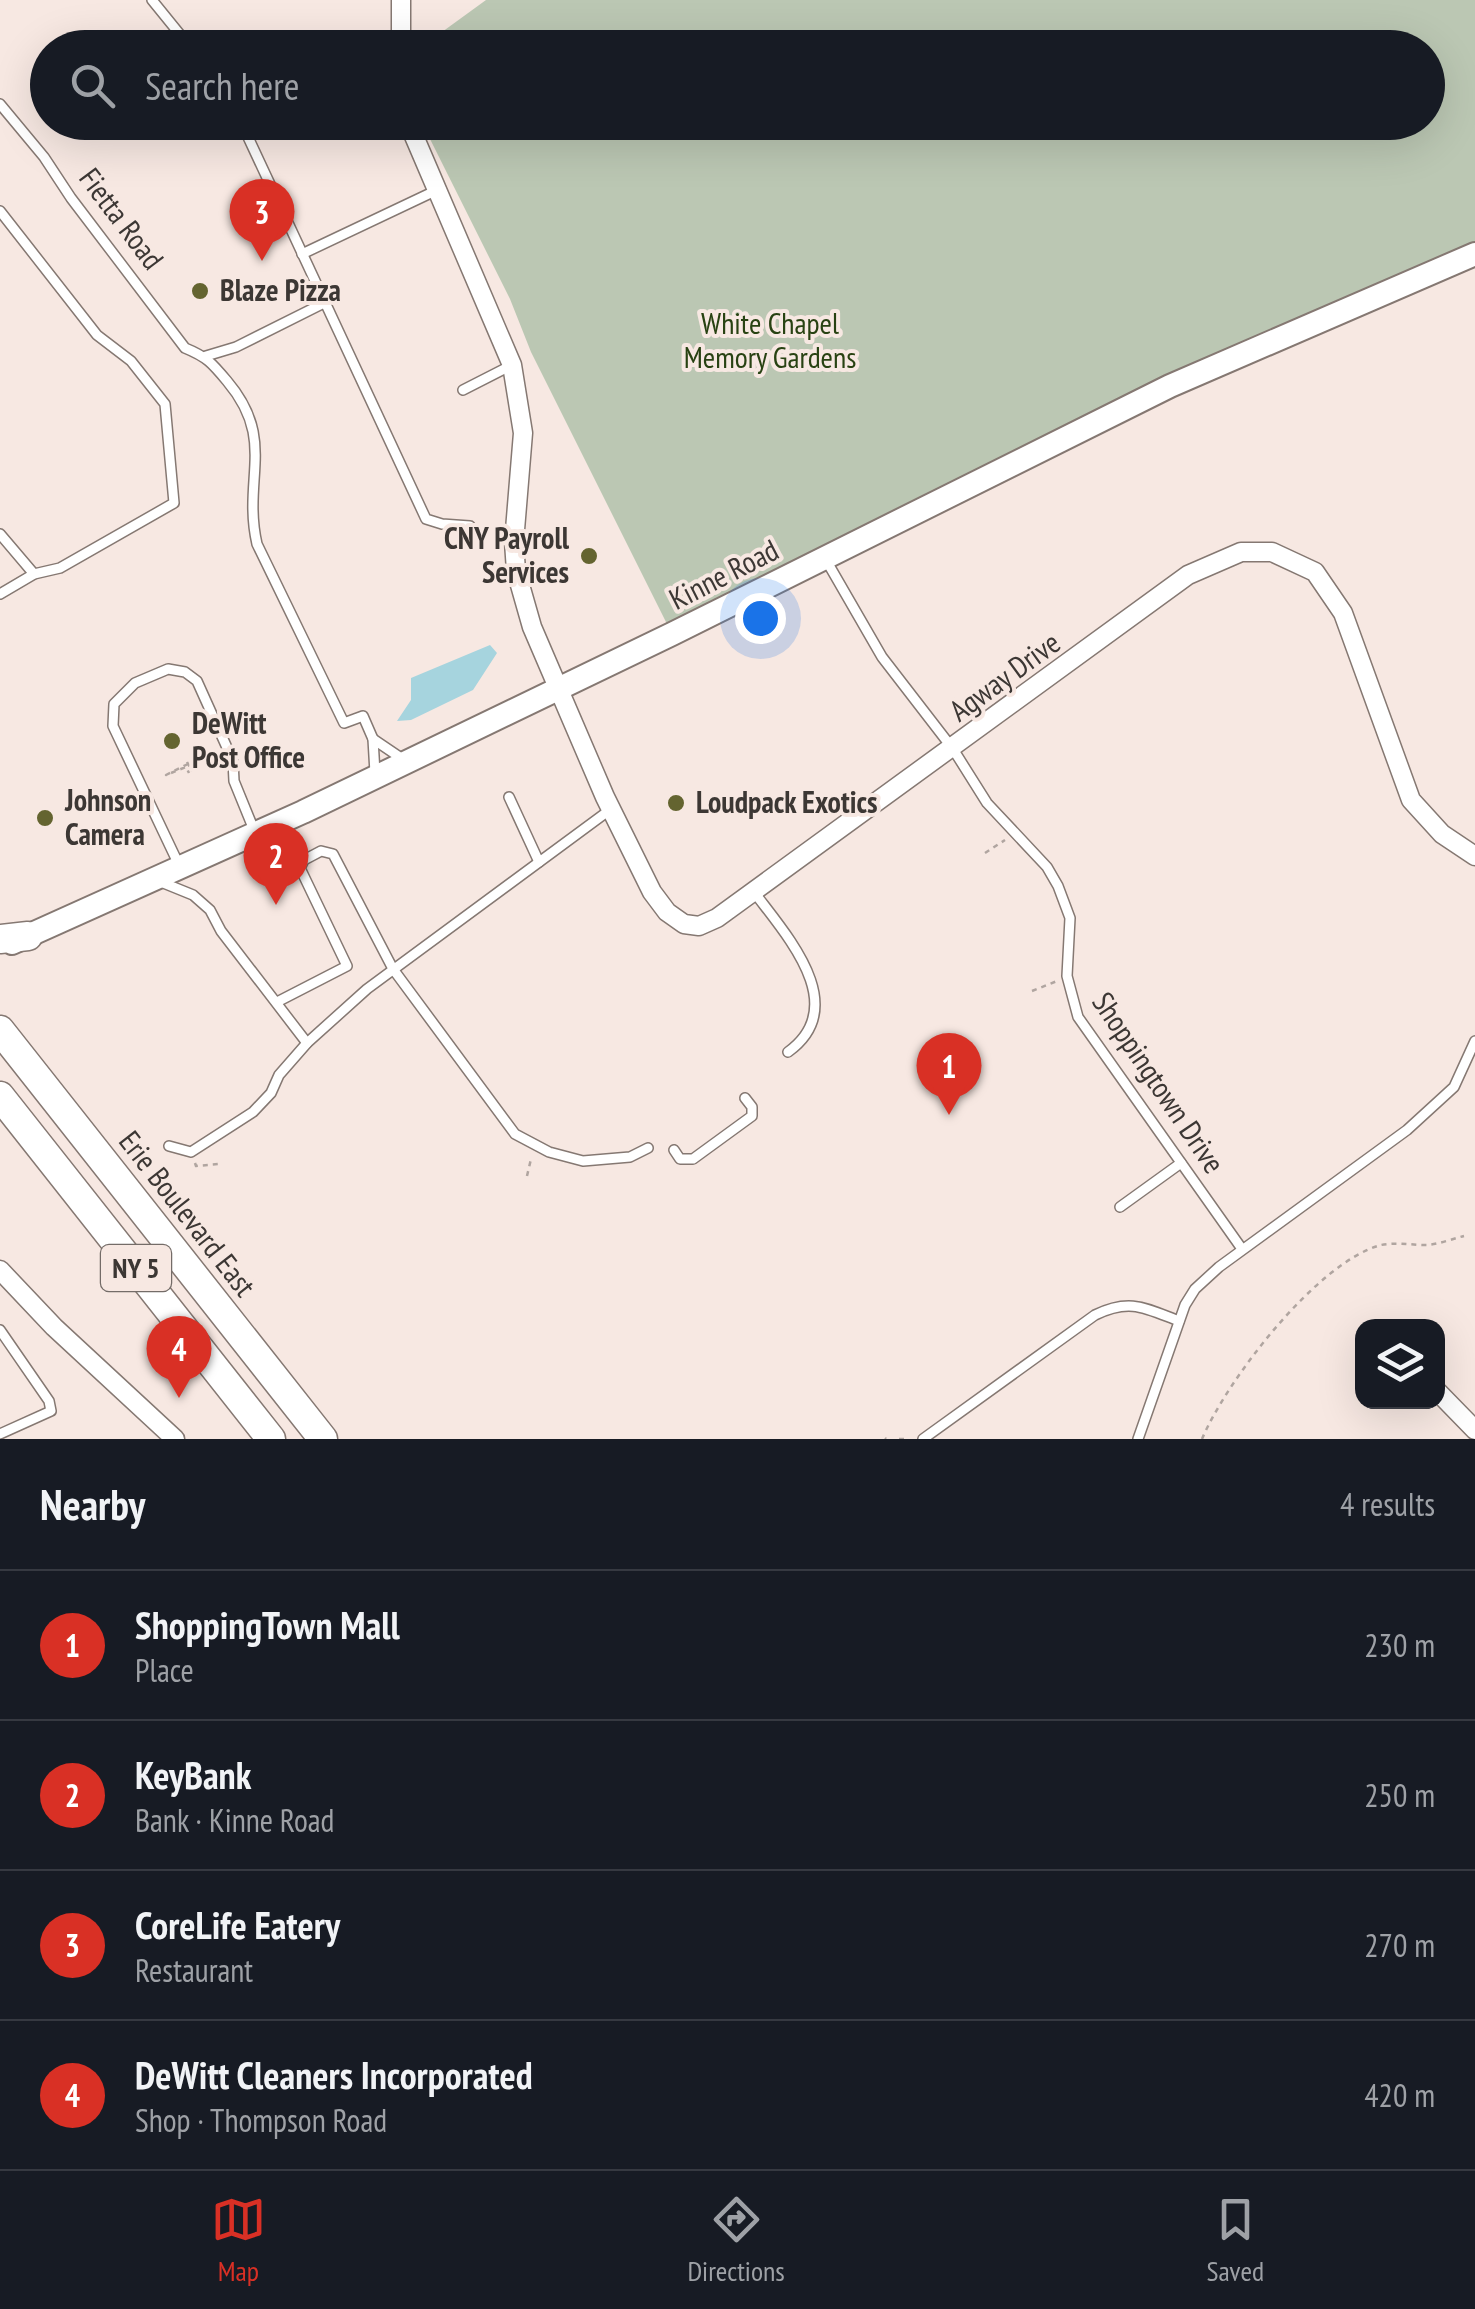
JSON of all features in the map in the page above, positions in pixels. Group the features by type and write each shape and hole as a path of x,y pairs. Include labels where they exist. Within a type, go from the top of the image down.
{"main road":[{"name":"Erie Boulevard East","path":"0,1030 323,1439"},
{"name":"NY 5","path":"0,1096 271,1439"}],"street":[{"path":"401,0 401,30"},
{"name":"Agway Drive","path":"415,140 512,365 523,433 514,542 516,571 532,627 557,690 652,892 667,912 684,924 699,926 717,918 1188,575 1241,552 1272,552 1315,572 1331,590 1370,682 1411,800 1442,834 1475,856"},
{"name":"Kinne Road","path":"0,948 14,937 256,833 557,690 1170,386 1475,254"},
{"path":"2,1276 175,1439"},
{"path":"1445,1399 1475,1430"}],"lane":[{"path":"152,0 176,30"},
{"name":"Fietta Road","path":"0,104 44,157 185,348 206,356 239,395 255,433 251,516 257,544 344,724 363,716 373,739"},
{"path":"249,140 426,519 470,526"},
{"path":"302,254 435,191"},
{"path":"0,211 97,335 131,361 165,404 174,491 174,503 60,568 34,574 0,594"},
{"path":"206,356 236,347 324,302"},
{"path":"463,390 512,365"},
{"path":"0,534 34,574"},
{"name":"Shoppingtown Drive","path":"824,558 882,657 953,749 986,802 1046,868 1067,906 1071,932 1067,976 1078,1017 1242,1250"},
{"path":"180,867 113,726 114,704 135,683 168,669 185,672 197,681 233,762 234,781 256,833"},
{"path":"373,739 406,762"},
{"path":"373,739 375,776"},
{"path":"509,797 539,862"},
{"path":"169,1146 191,1152 252,1112 271,1093 279,1075 339,1012 611,809"},
{"path":"277,1002 348,966 300,868 304,860 322,851 333,854 393,969 514,1134 536,1146 584,1161 630,1156 648,1148"},
{"path":"154,879 194,896 210,910 232,946 307,1043"},
{"path":"754,890 805,961 812,983 810,1024 804,1041 788,1052"},
{"path":"1138,1439 1178,1322 1195,1288 1406,1130 1454,1087 1475,1042"},
{"path":"674,1150 680,1159 693,1159 752,1116 752,1107 745,1098"},
{"path":"1120,1206 1182,1163"},
{"path":"923,1439 1095,1315 1115,1306 1143,1307 1178,1322"},
{"path":"0,1330 49,1401 51,1411 0,1434"}],"path":[{"path":"188,763 190,772 186,767 166,774 188,763"},
{"path":"985,853 1014,834"},
{"path":"1032,990 1067,976"},
{"path":"527,1176 536,1146"},
{"path":"191,1152 196,1166 218,1164"},
{"path":"1202,1439 1228,1390 1306,1293 1362,1253 1381,1246 1429,1245 1464,1236"}],"green space":[{"name":"White Chapel Memory Gardens","path":"486,0 1475,0 1475,254 1324,317 672,634 430,140 1445,140 1445,30 445,30"}],"water":[{"path":"490,645 497,653 473,690 411,720 397,721 411,700 411,678"}],"place":[{"name":"CoreLife Eatery","path":"262,261"},
{"name":"Blaze Pizza","path":"200,291"},
{"name":"CNY Payroll Services","path":"589,556"},
{"name":"DeWitt Post Office","path":"172,741"},
{"name":"Loudpack Exotics","path":"676,803"},
{"name":"Johnson Camera","path":"45,818"},
{"name":"KeyBank","path":"276,905"},
{"name":"ShoppingTown Mall","path":"949,1115"},
{"name":"DeWitt Cleaners Incorporated","path":"179,1398"}]}
